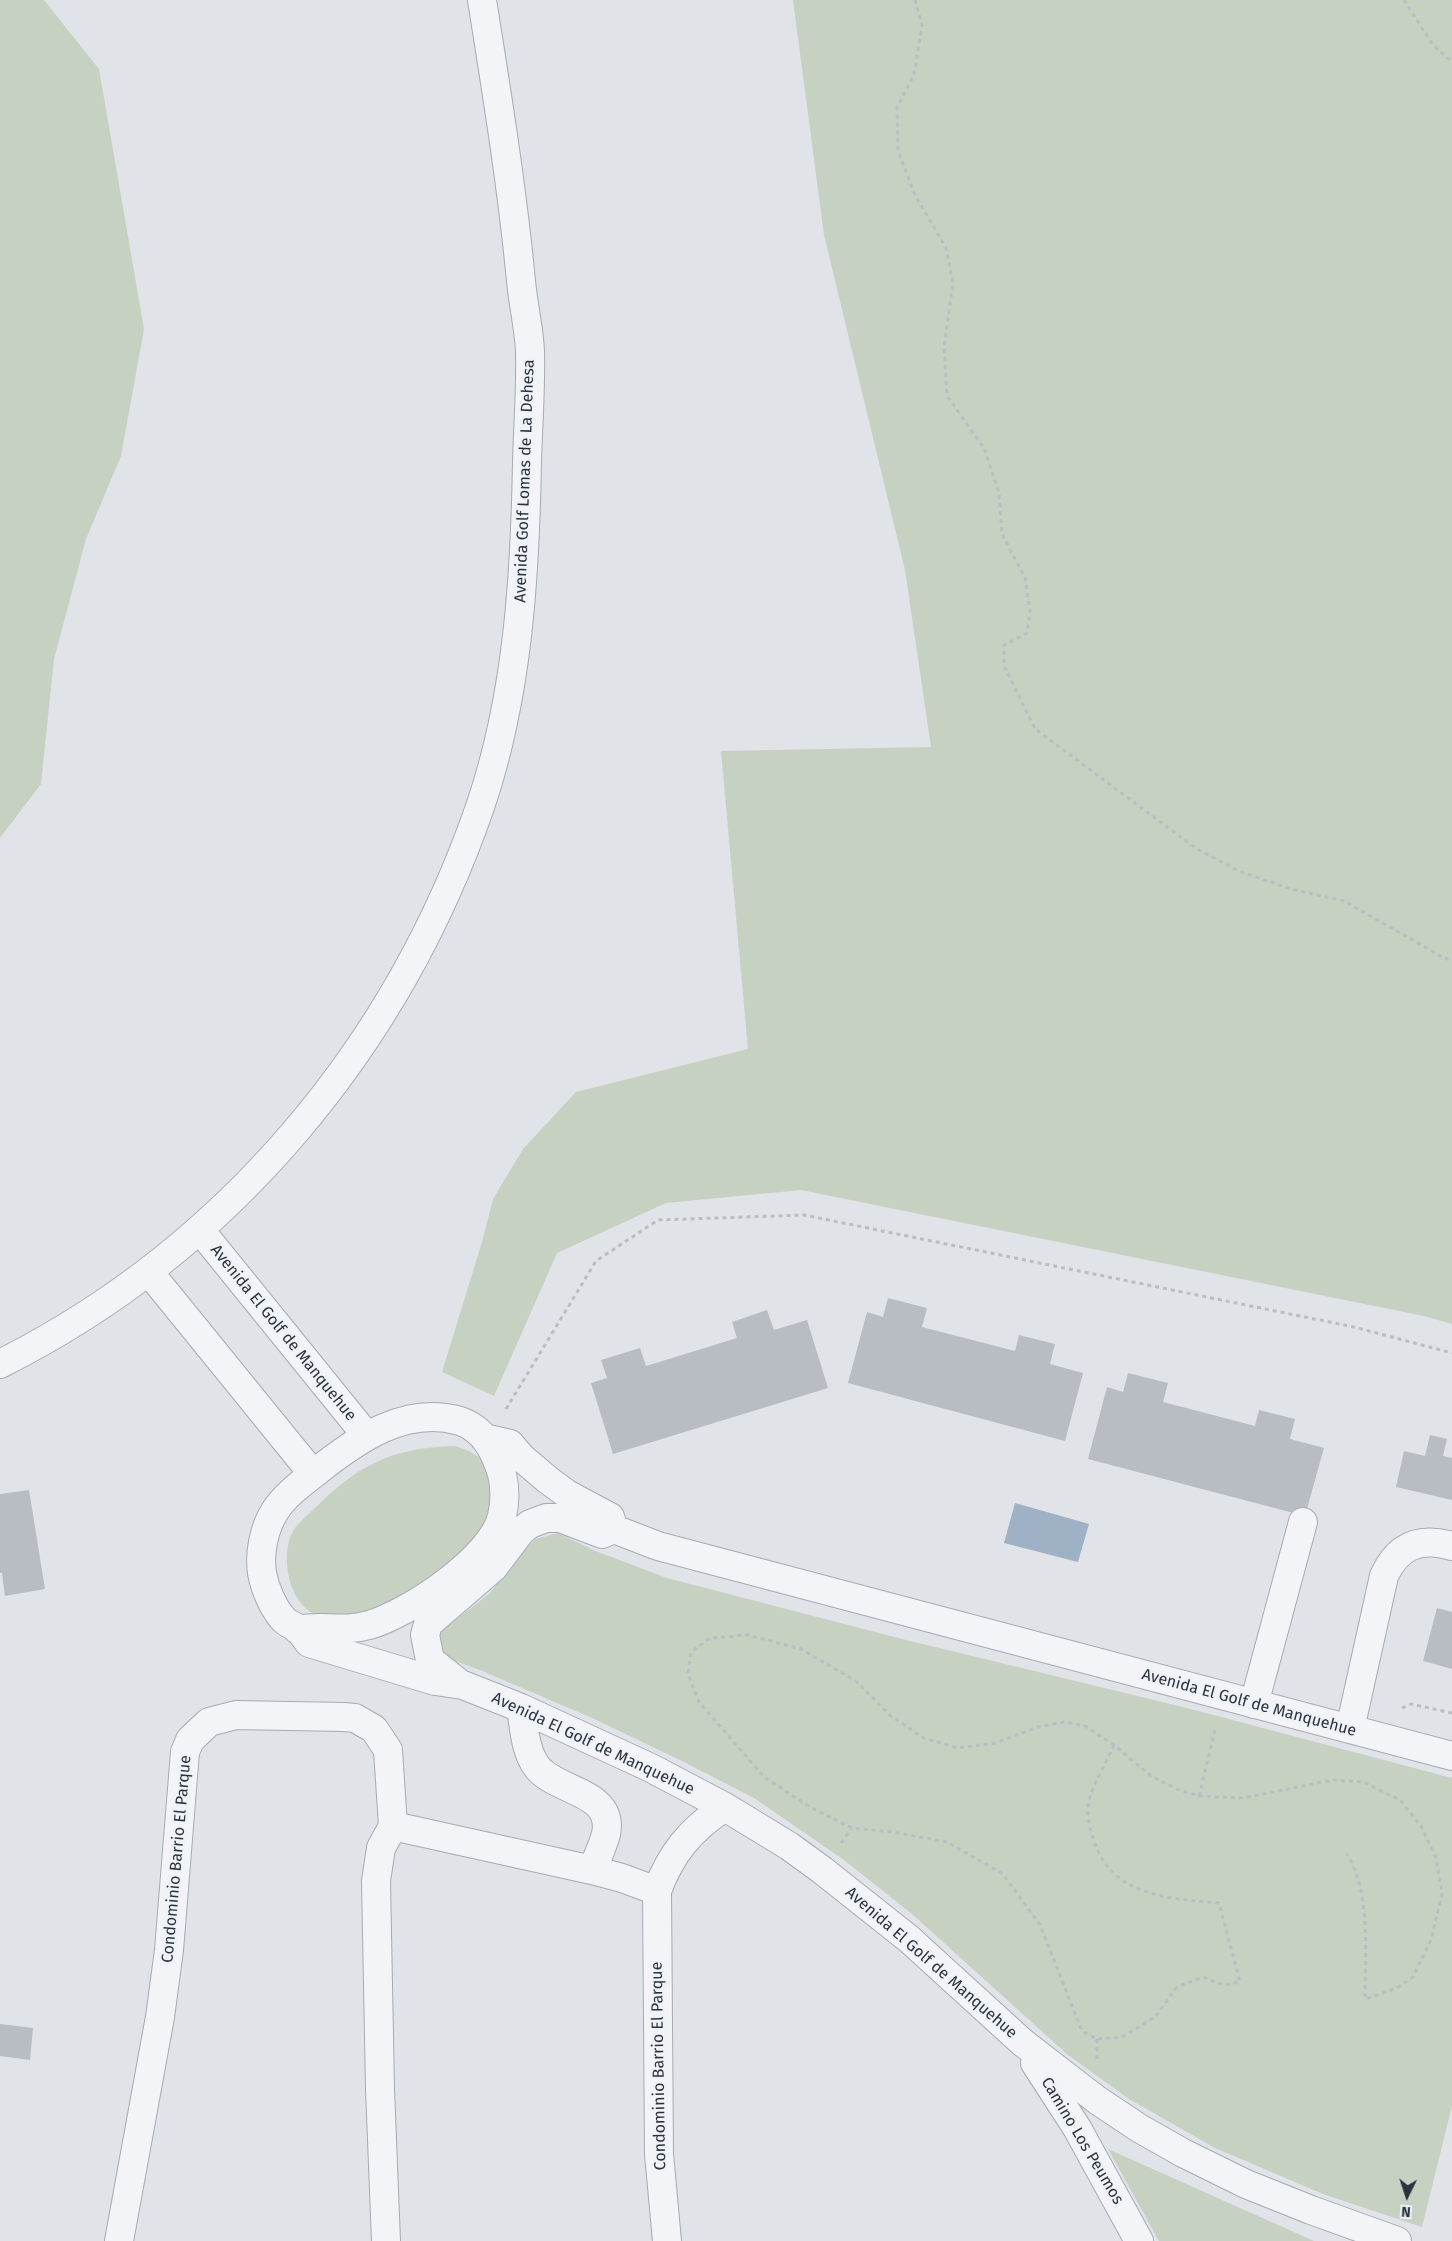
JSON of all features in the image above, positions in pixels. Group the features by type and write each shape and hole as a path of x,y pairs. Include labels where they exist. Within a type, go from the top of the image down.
{"street":[{"name":"Avenida Golf Lomas de La Dehesa","path":"0,1364 62,1330 148,1272 232,1201 290,1139 371,1032 410,965 450,883 482,802 503,718 515,653 524,572 530,348 514,206 482,0"},
{"name":"Avenida El Golf de Manquehue","path":"200,1230 366,1435"},
{"path":"148,1272 214,1355 314,1474"},
{"name":"Avenida El Golf de Manquehue","path":"614,1529 610,1517 567,1494 522,1458 510,1444 488,1439 476,1429 460,1422 441,1418 404,1421 366,1435 314,1474 275,1510 267,1528 262,1554 262,1572 269,1597 285,1621 298,1630 309,1643 325,1650 435,1681 463,1685 521,1708 652,1768 726,1807 789,1846 865,1903 967,1991 1022,2042 1097,2100 1183,2153 1246,2184 1397,2241"},
{"path":"298,1630 316,1626 329,1630 347,1630 388,1620 406,1611 442,1586 478,1552 502,1517 504,1498 504,1482 500,1467 488,1439"},
{"name":"Avenida El Golf de Manquehue","path":"463,1685 430,1660 426,1649 428,1624 493,1568 520,1530 546,1518 560,1518 602,1534 614,1529 658,1546 1452,1756"},
{"path":"1254,1704 1303,1522"},
{"path":"1350,1729 1384,1576 1389,1564 1397,1554 1420,1542 1433,1542 1452,1546"},
{"path":"521,1708 530,1754 536,1766 555,1783 589,1796 599,1804 605,1816 606,1834 592,1870"},
{"name":"Condominio Barrio El Parque","path":"119,2241 160,2017 169,1950 185,1752 190,1740 209,1722 236,1715 344,1717 365,1723 374,1729 388,1750 392,1826 381,1848 376,1881 386,2241"},
{"name":"Condominio Barrio El Parque","path":"667,2241 659,2154 656,1891 674,1853 688,1835 726,1807"},
{"path":"392,1826 592,1870 622,1878 656,1891"},
{"name":"Camino Los Peumos","path":"1022,2042 1077,2128 1139,2241"}],"path":[{"path":"915,0 922,24 914,75 897,107 898,151 915,196 946,248 953,283 944,347 947,396 984,448 999,493 1002,534 1024,578 1030,611 1027,634 1004,645 1004,666 1035,729 1197,849 1248,874 1291,890 1344,901 1444,958 1452,960"},
{"path":"1404,0 1432,45 1452,62"},
{"path":"516,1393 596,1261 658,1220 804,1215 1354,1327 1452,1353"},
{"path":"1114,1745 1089,1801 1088,1820 1097,1850 1114,1876 1143,1892 1219,1903 1240,1982 1223,1985 1203,1977 1177,1987 1155,2017 1122,2037 1097,2039 1082,2032 1040,1925 1003,1874 947,1842 892,1832 852,1828 810,1806 764,1777 699,1702 688,1674 691,1652 710,1638 748,1635 801,1650 856,1681 890,1716 924,1738 957,1748 995,1743 1038,1727 1064,1722 1085,1726 1114,1745 1151,1776 1179,1790 1199,1796 1243,1798 1332,1780 1364,1782 1400,1800 1421,1826 1436,1858 1442,1894 1431,1940 1413,1976 1397,1988 1365,1999 1362,1901 1354,1865 1347,1854"},
{"path":"1199,1796 1223,1696"}],"green space":[{"path":"0,0 44,0 99,69 144,329 121,456 86,539 54,659 41,784 0,838"},
{"path":"793,0 1452,0 1452,1324 1424,1316 801,1190 666,1203 557,1253 494,1396 442,1372 482,1242 493,1199 523,1149 576,1092 748,1049 721,751 931,747 905,570 824,235"},
{"path":"455,1446 469,1451 485,1461 490,1486 489,1507 483,1526 472,1542 458,1557 423,1583 368,1617 360,1619 325,1618 311,1613 296,1596 288,1573 287,1560 290,1538 302,1520 348,1479 379,1461 413,1450"},
{"path":"558,1533 593,1550 667,1578 902,1639 1187,1708 1452,1778 1452,2106 1422,2227 1323,2194 1215,2148 1129,2099 1068,2055 912,1914 844,1860 754,1798 592,1718 480,1670 438,1655 435,1636 490,1593 522,1552 535,1539"},
{"path":"1108,2149 1314,2241 1159,2241"}],"water":[{"path":"1015,1503 1089,1524 1078,1562 1004,1543"}],"building":[{"path":"888,1298 927,1308 922,1327 1015,1351 1019,1335 1055,1344 1050,1364 1083,1373 1065,1441 848,1383 867,1312 883,1317"},
{"path":"767,1310 774,1330 807,1320 828,1388 613,1454 591,1383 607,1378 601,1360 640,1348 646,1366 737,1338 732,1322"},
{"path":"1128,1373 1168,1383 1163,1402 1255,1426 1259,1410 1295,1419 1290,1439 1324,1448 1305,1516 1088,1459 1107,1387 1123,1392"},
{"path":"1430,1435 1447,1439 1443,1456 1452,1458 1452,1500 1396,1487 1404,1451 1425,1456"},
{"path":"29,1490 45,1589 5,1596 2,1573 0,1573 0,1494"},
{"path":"1437,1608 1452,1612 1452,1669 1423,1661"},
{"path":"0,2024 33,2028 30,2060 0,2056"}]}
